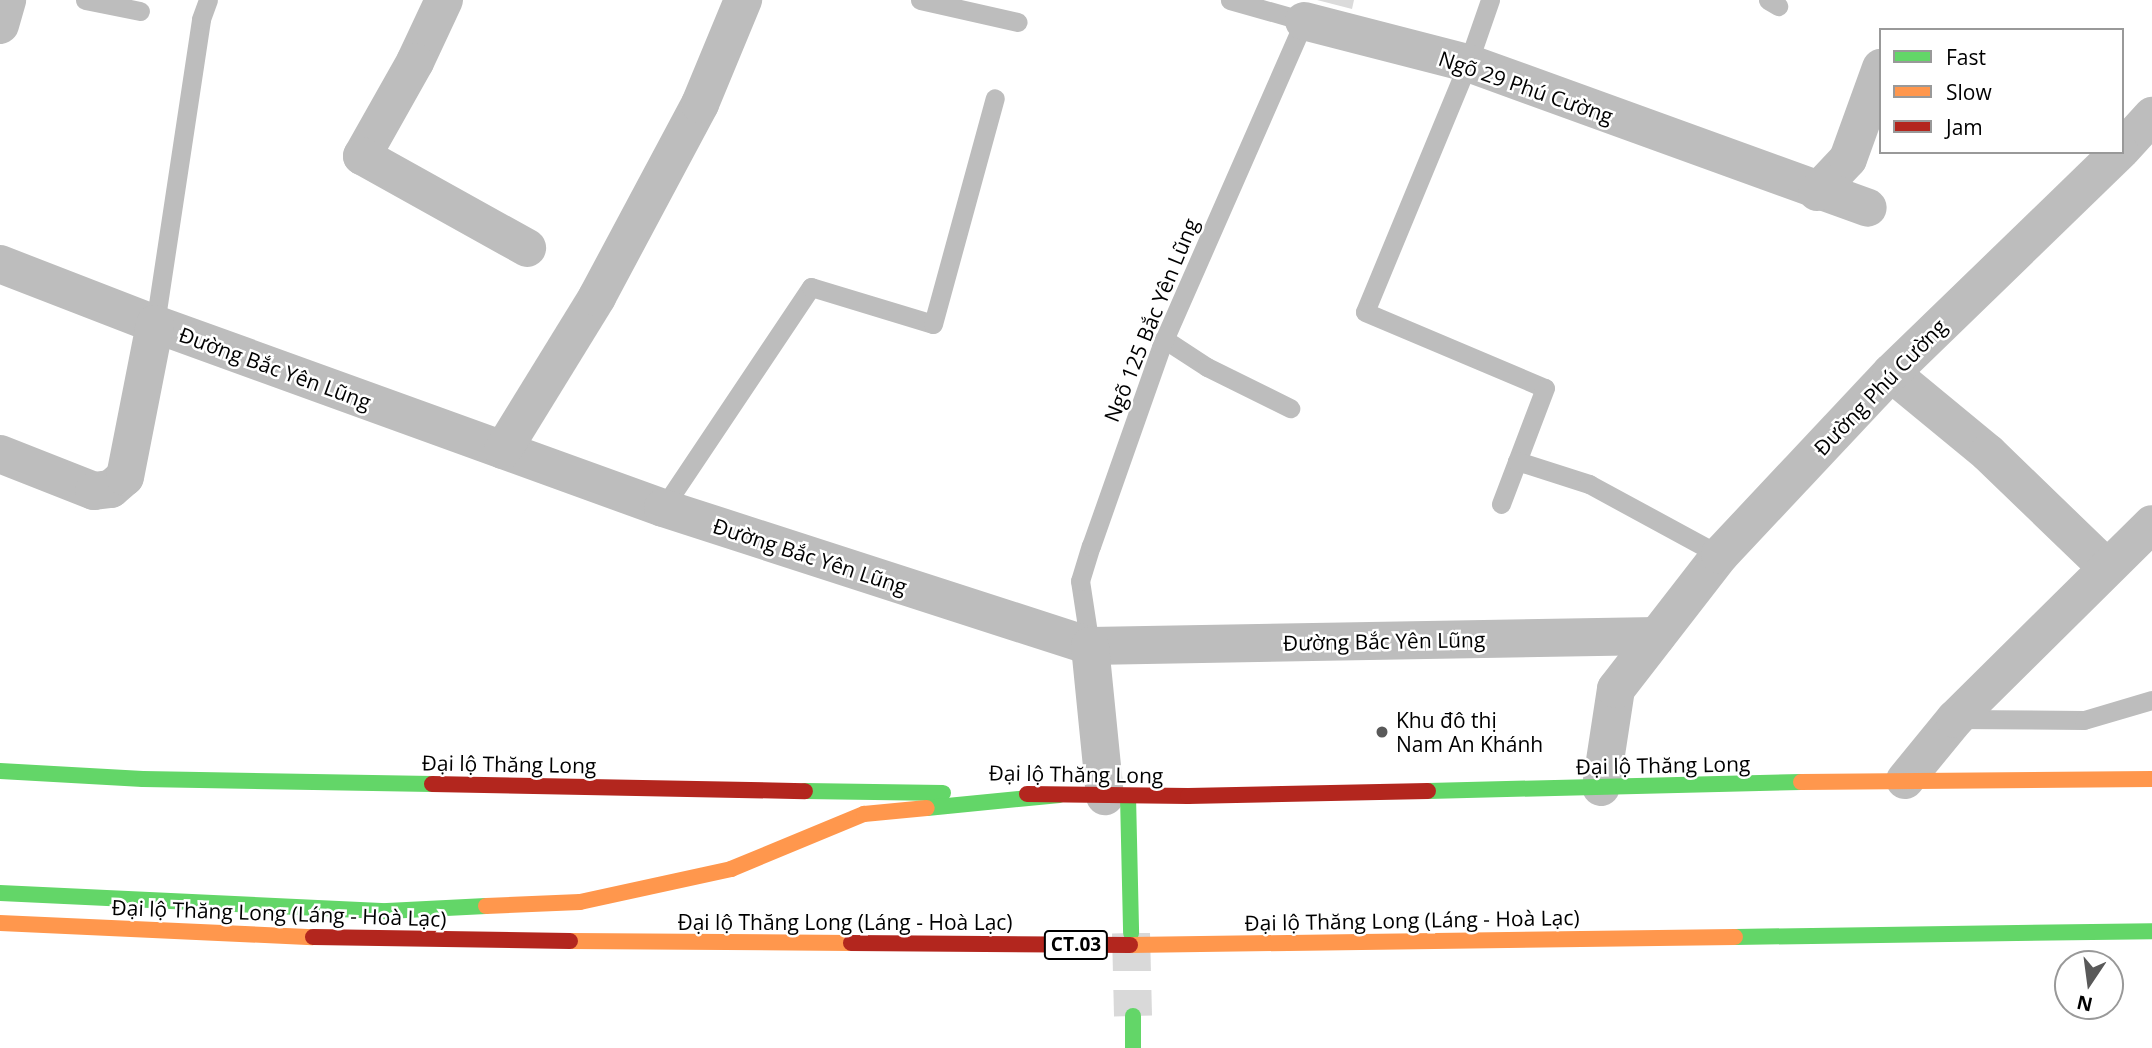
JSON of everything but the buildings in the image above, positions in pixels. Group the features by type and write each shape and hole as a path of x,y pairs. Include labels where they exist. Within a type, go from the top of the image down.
{"main road":[{"name":"Đại lộ Thăng Long","path":"0,771 143,779 1117,796 1905,780 2152,779"},
{"path":"0,893 387,911 580,902 730,869 864,814 1059,795"},
{"path":"1117,796 1131,933"},
{"name":"Đại lộ Thăng Long (Láng - Hoà Lạc)","path":"0,923 380,940 1128,945 2152,931"},
{"path":"1132,1016 1133,1048"}],"street":[{"path":"0,25 6,0"},
{"path":"444,0 415,62 362,156 527,248"},
{"path":"503,450 597,296 688,128 743,0"},
{"name":"Ngõ 29 Phú Cường","path":"1304,21 1468,63 1868,208"},
{"path":"1818,192 1848,159 1879,74"},
{"name":"Đường Phú Cường","path":"1601,787 1616,689 1720,555 1891,373 2118,154"},
{"name":"Đường Bắc Yên Lũng","path":"0,264 155,324 663,508 1090,646 1657,636"},
{"path":"0,454 94,492 111,489 125,477 155,324"},
{"path":"1891,373 1987,453 2106,567"},
{"path":"1905,780 1955,719 2152,524"},
{"path":"1090,646 1117,796"}],"lane":[{"path":"85,0 140,11"},
{"path":"155,324 201,19 208,0"},
{"path":"920,0 1018,22"},
{"name":"Ngõ 29 Phú Cường","path":"1230,0 1304,21"},
{"path":"1490,0 1468,63 1364,312 1545,388 1500,504"},
{"name":"Ngõ 125 Bắc Yên Lũng","path":"1090,646 1080,581 1164,338 1304,21"},
{"path":"663,508 811,287 933,324 995,98"},
{"path":"1164,338 1207,367 1290,408"},
{"path":"1517,461 1589,484 1720,555"},
{"path":"1955,719 2084,720 2152,700"}],"tunnel":[{"path":"1131,933 1133,1016"}],"traffic: fast":[{"path":"0,771 143,779 432,784"},
{"path":"1428,791 1801,782"},
{"path":"805,791 943,793"},
{"path":"927,808 1059,795"},
{"path":"1128,796 1131,933"},
{"path":"0,893 387,911 486,906"},
{"path":"1735,937 2152,931"},
{"path":"1133,1016 1133,1048"}],"traffic: slow":[{"path":"1801,782 2152,779"},
{"path":"486,906 580,902 731,869 864,814 927,808"},
{"path":"0,923 313,937"},
{"path":"1130,945 1735,937"},
{"path":"570,941 851,943"}],"traffic: jam":[{"path":"432,784 805,791"},
{"path":"1027,794 1188,796 1428,791"},
{"path":"313,937 570,941"},
{"path":"851,943 1130,945"}],"place":[{"name":"Khu đô thị Nam An Khánh","path":"1382,732"}]}
